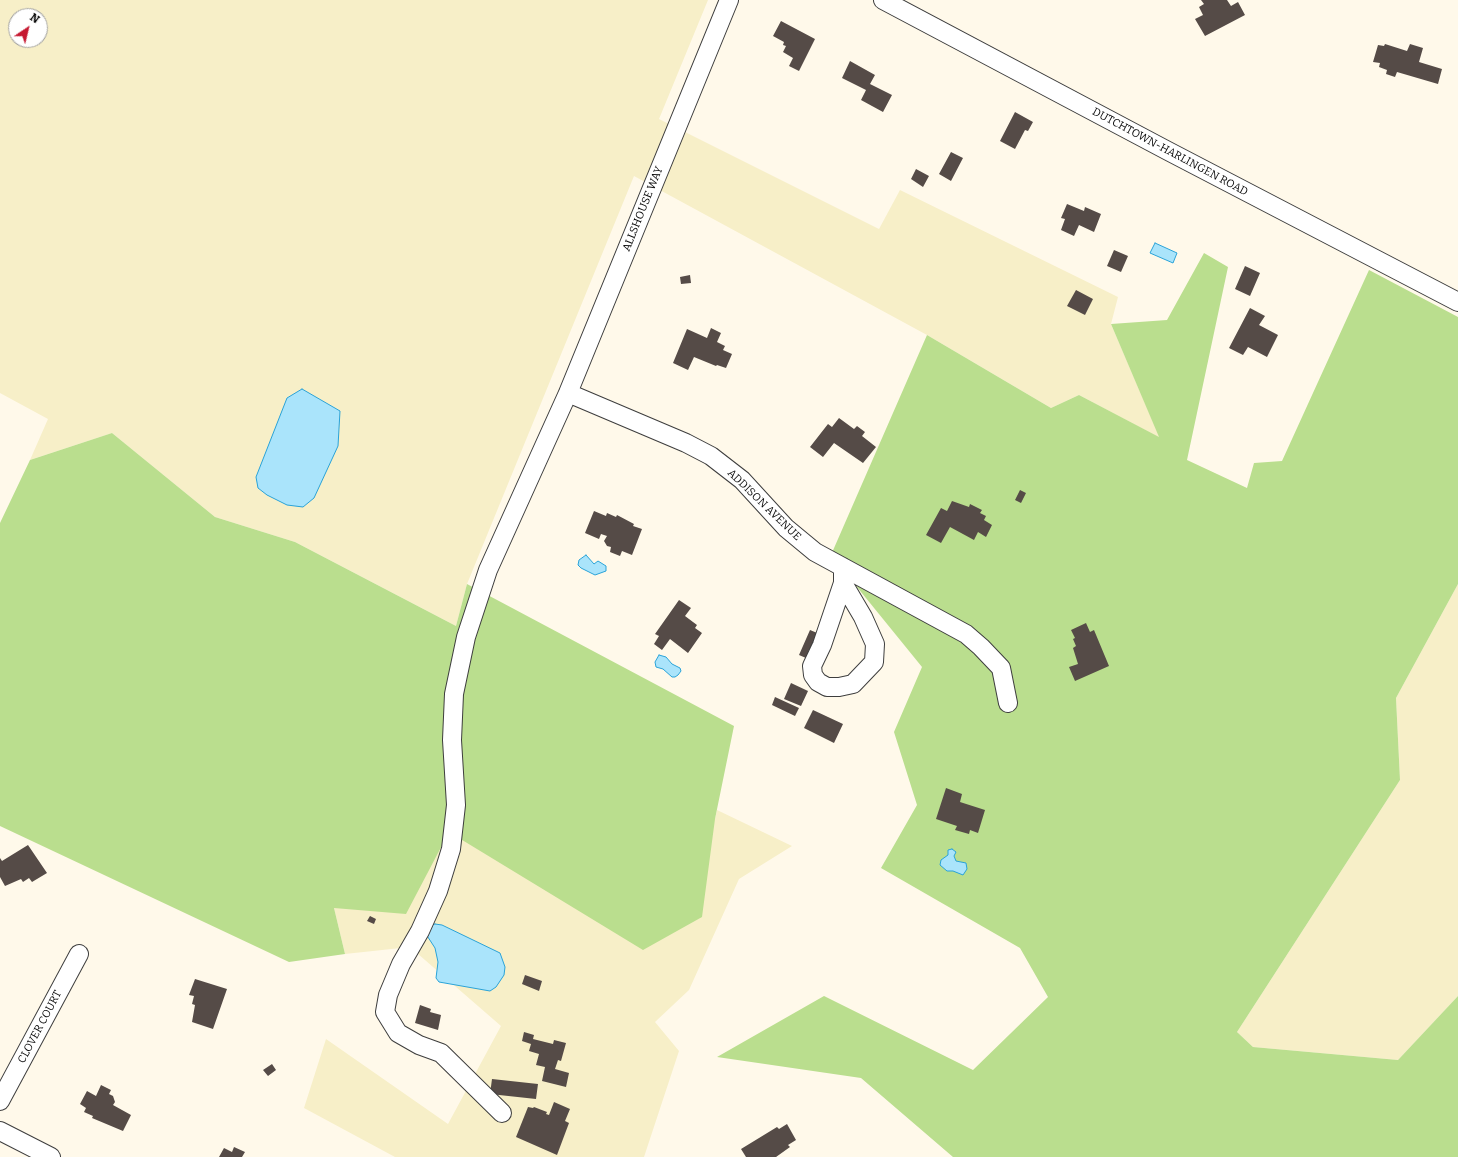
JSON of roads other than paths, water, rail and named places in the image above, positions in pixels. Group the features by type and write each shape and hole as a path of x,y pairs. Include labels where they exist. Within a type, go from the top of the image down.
{"street":[{"name":"ALLSHOUSE WAY","path":"502,1113 441,1053 419,1045 398,1033 385,1012 388,995 401,964 420,931 438,891 451,849 456,805 452,740 454,694 466,637 488,570 568,393 729,0"},
{"name":"DUTCHTOWN-HARLINGEN ROAD","path":"883,0 1458,302"},
{"name":"ADDISON AVENUE","path":"568,393 686,443 711,456 742,480 800,540 843,575 966,634 981,646 1001,668 1008,703"},
{"path":"843,575 875,644 874,662 853,684 839,687 827,687 815,678 812,666 822,645 843,575"},
{"name":"CLOVER COURT","path":"0,1101 79,954"},
{"path":"0,1131 51,1157"}],"water":[{"path":"1155,243 1177,253 1173,263 1150,253"},
{"path":"302,389 340,411 338,446 314,498 303,507 287,505 267,495 258,488 256,477 287,398"},
{"path":"586,555 594,564 598,561 606,566 606,571 595,575 581,568 578,565 579,560"},
{"path":"659,655 666,657 672,664 680,668 681,671 678,675 672,677 663,669 656,667 655,662"},
{"path":"952,849 956,852 954,856 956,861 966,863 967,869 963,875 953,871 947,871 940,865 941,860 948,855 948,850"},
{"path":"435,924 442,925 500,953 505,967 504,975 496,987 490,991 439,982 436,978 438,962 435,948 424,931 425,926"}]}
